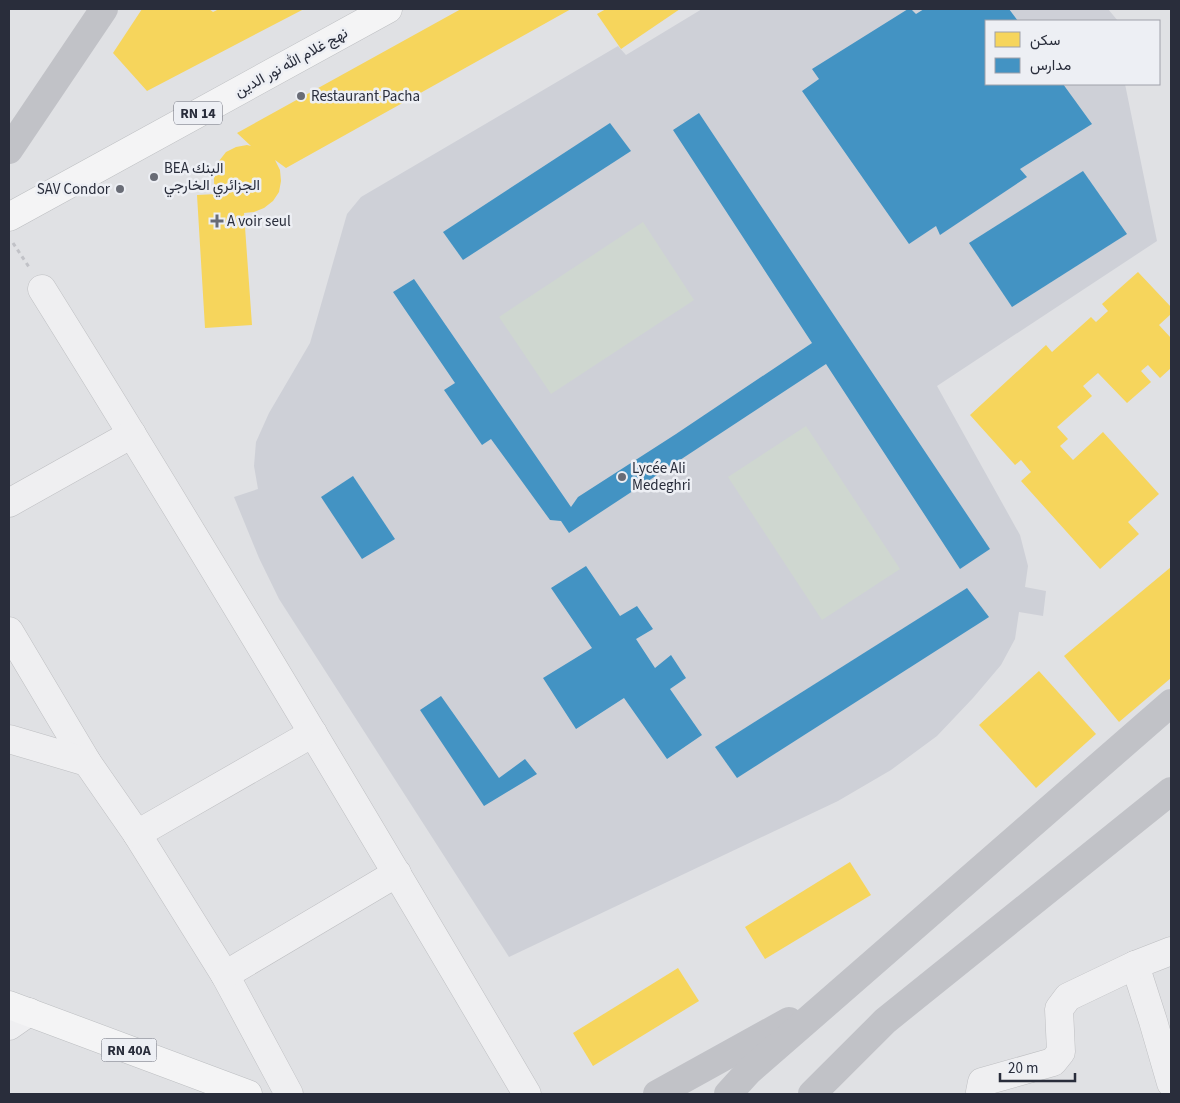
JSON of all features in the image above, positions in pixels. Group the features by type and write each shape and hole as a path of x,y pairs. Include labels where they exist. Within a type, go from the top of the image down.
{"main road":[{"name":"نهج غلام الله نور الدين","path":"9,217 388,9"},
{"name":"RN 40A","path":"15,1014 248,1094"}],"street":[{"path":"9,150 104,9"},
{"path":"42,289 313,733 527,1094"},
{"path":"9,503 132,434"},
{"path":"9,631 87,762 137,834 225,975 289,1094"},
{"path":"728,1094 748,1072 1171,703"},
{"path":"137,834 313,733"},
{"path":"9,739 87,762"},
{"path":"812,1094 885,1021 1171,791"},
{"path":"225,975 397,873"},
{"path":"981,1094 982,1082 1053,1062 1061,1052 1059,1009 1068,997 1135,965 1171,951"},
{"path":"1135,965 1171,1084"},
{"path":"657,1094 840,992"}],"path":[{"path":"9,236 42,289"}],"shaded area":[{"name":"Lycée Ali Medeghri","path":"702,9 1108,9 1117,20 985,20 985,85 1125,85 1157,241 937,386 1020,535 1028,566 1025,587 1046,591 1043,616 1019,612 1015,639 1001,665 973,698 937,736 891,770 838,801 509,957 279,599 259,558 234,497 258,489 254,466 256,442 269,413 310,343 347,214 361,197 618,46 626,55"},
{"path":"643,222 694,300 551,394 499,317"},
{"path":"806,426 900,569 822,620 728,477"}],"building: سكن":[{"path":"142,9 209,9 213,12 219,9 304,9 147,91 113,53"},
{"path":"461,9 571,9 286,168 275,160 280,170 279,192 273,201 264,208 244,213 252,325 205,328 197,195 217,194 214,172 219,161 226,152 236,147 251,146 237,133"},
{"path":"606,9 680,9 621,49 597,14"},
{"path":"1138,272 1171,307 1171,314 1159,325 1171,338 1171,368 1160,378 1148,365 1141,371 1151,382 1127,403 1098,373 1083,386 1092,396 1057,427 1068,439 1060,446 1073,460 1103,432 1159,494 1128,522 1139,534 1100,569 1021,481 1031,472 1021,460 1015,465 970,415 1046,345 1052,352 1091,317 1096,322 1108,311 1102,304"},
{"path":"1171,567 1171,678 1119,722 1064,656"},
{"path":"1039,671 1096,734 1036,788 979,725"},
{"path":"850,862 871,895 765,959 745,927"},
{"path":"678,968 699,1001 593,1066 573,1033"}],"building: مدارس":[{"path":"908,9 911,9 916,14 924,9 1009,9 1017,20 985,20 985,85 1064,85 1092,124 1020,169 1027,177 940,235 936,226 909,244 802,91 819,79 812,69"},
{"path":"699,113 990,549 960,569 826,364 569,533 561,521 550,520 491,439 482,445 444,390 455,383 393,292 414,279 571,507 578,497 812,343 673,130"},
{"path":"610,123 631,151 463,260 443,232"},
{"path":"1083,171 1127,234 1012,307 969,243"},
{"path":"353,476 395,539 362,559 321,497"},
{"path":"586,566 620,616 637,606 653,629 636,639 655,668 671,655 686,678 670,689 702,735 667,759 624,698 576,729 543,678 592,648 551,588"},
{"path":"967,588 989,617 737,778 715,747"},
{"path":"441,696 499,778 525,759 537,774 484,806 420,710"}],"place":[{"name":"Restaurant Pacha","path":"301,96"},
{"name":"BEA البنك الجزائري الخارجي","path":"154,177"},
{"name":"SAV Condor","path":"120,189"},
{"name":"A voir seul","path":"217,221"},
{"name":"Lycée Ali Medeghri","path":"622,477"}]}
